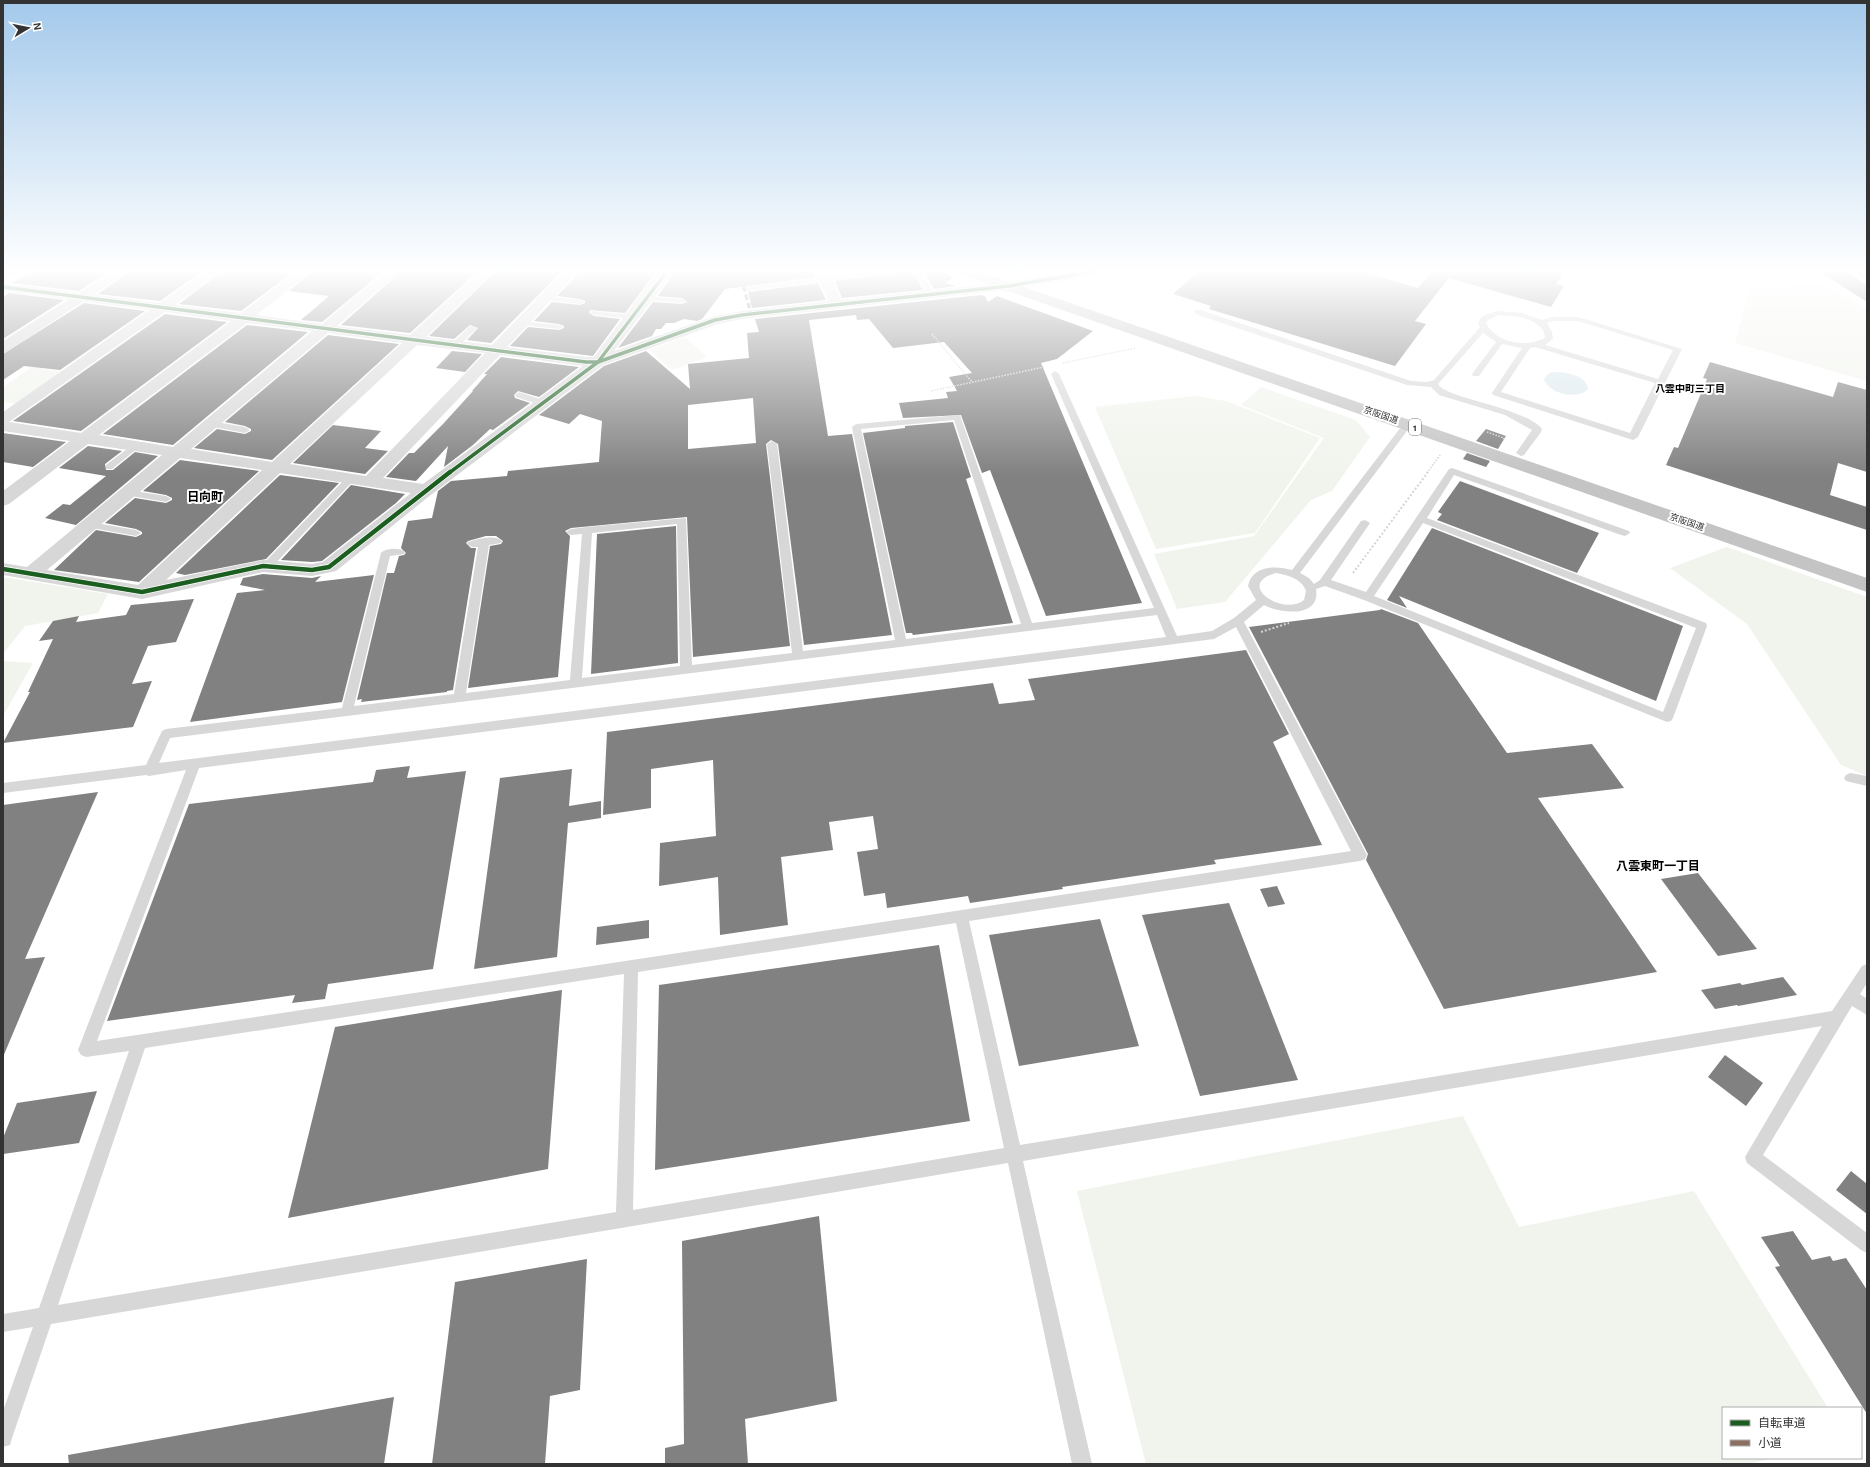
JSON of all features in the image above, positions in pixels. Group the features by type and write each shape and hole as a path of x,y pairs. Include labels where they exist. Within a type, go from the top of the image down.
{"highway":[{"name":"京阪国道","path":"1160,338 1867,585"},
{"name":"京阪国道","path":"1188,338 1867,571"}],"main road":[{"path":"3,348 18,338"}],"street":[{"path":"3,419 118,338"},
{"path":"3,500 217,338"},
{"path":"33,572 313,338"},
{"path":"401,338 586,362 598,362 664,338"},
{"path":"371,481 507,338"},
{"path":"3,568 142,592 235,570 267,566 312,570 329,568 426,490 598,362 616,338"},
{"path":"142,592 414,340"},
{"path":"3,426 426,490"}],"lane":[{"path":"455,345 462,338"},
{"path":"1278,338 1410,382 1428,385 1434,384 1474,338"},
{"path":"1498,338 1527,346 1537,345 1549,338"},
{"path":"1527,346 1496,393 1633,437 1678,349 1643,338"},
{"path":"1476,374 1501,340"},
{"path":"1537,345 1660,382"},
{"path":"1054,374 1173,640"},
{"path":"1434,384 1436,389 1442,393 1521,418 1534,425 1537,429 1536,432 1522,453"},
{"path":"519,395 543,403"},
{"path":"901,643 856,427 957,417 1028,628"},
{"path":"211,424 245,430"},
{"path":"1294,574 1407,424"},
{"path":"772,444 798,655"},
{"path":"109,467 135,446"},
{"path":"1368,597 1452,471 1625,533"},
{"path":"267,566 351,478"},
{"path":"128,494 166,499"},
{"path":"1324,582 1368,597 1667,718 1702,626 1421,519"},
{"path":"571,532 682,520 686,670"},
{"path":"1312,591 1324,582 1365,523"},
{"path":"90,525 136,533"},
{"path":"576,683 587,530"},
{"path":"472,544 497,541"},
{"path":"459,697 484,542"},
{"path":"347,711 386,553 400,552"},
{"path":"1272,570 1285,571 1294,574 1309,584 1312,591 1311,598 1307,604 1291,609 1280,609 1262,601 1253,589 1255,578 1260,574 1272,570"},
{"path":"3,788 149,771 1214,635 1238,621 1262,601"},
{"path":"149,771 166,734 1160,611"},
{"path":"194,765 86,1050 1360,855 1238,621"},
{"path":"1850,778 1867,781"},
{"path":"961,915 1082,1464"},
{"path":"624,1220 631,966"},
{"path":"1867,971 1836,1016 1753,1157 1867,1244"},
{"path":"1850,996 1867,1008"},
{"path":"3,1323 1836,1016"},
{"path":"3,1438 140,1042"}],"path":[{"path":"936,338 972,382"},
{"path":"1487,432 1504,438 1503,440"},
{"path":"1353,573 1441,453"},
{"path":"1255,634 1295,621"}],"shaded area":[{"path":"681,338 687,338 707,357 672,370 649,350"},
{"path":"1736,338 1867,338 1867,381 1735,343"},
{"path":"46,357 56,358 42,369 64,372 19,404 3,402 3,387"},
{"path":"1555,372 1580,377 1587,384 1588,389 1583,393 1570,395 1563,394 1551,388 1544,379 1549,373"},
{"path":"1261,387 1356,420 1370,437 1332,491 1311,500 1225,602 1177,609 1154,554 1254,536 1324,438 1241,405"},
{"path":"1195,396 1226,401 1320,438 1255,533 1156,549 1095,407"},
{"path":"1727,547 1867,597 1867,776 1841,765 1747,624 1670,568"},
{"path":"3,577 108,594 98,613 25,626 3,654"},
{"path":"3,661 33,663 3,716"},
{"path":"1463,1116 1519,1227 1694,1191 1827,1407 1722,1407 1722,1459 1770,1459 1749,1464 1146,1464 1077,1191"}],"building":[{"path":"28,338 105,338 60,370 24,366 3,380 3,354"},
{"path":"130,338 205,338 81,431 13,421"},
{"path":"229,338 300,338 173,445 103,434"},
{"path":"324,338 355,338 399,344 272,460 194,448 217,429 245,434 251,431 251,429 245,426 225,422"},
{"path":"468,338 495,338 491,343 467,340"},
{"path":"517,338 606,338 593,356 510,346"},
{"path":"625,338 645,338 618,348"},
{"path":"747,338 812,338 828,436 852,434 892,635 804,645 778,444 771,440 766,444 790,646 693,657 687,517 571,528 565,531 570,536 558,677 468,688 490,546 501,544 503,541 496,536 486,536 468,541 466,543 471,548 476,548 453,690 447,692 361,702 362,699 357,700 387,573 394,573 399,556 406,553 401,548 408,521 432,518 438,491 451,481 507,476 508,471 599,462 602,421 580,414 569,424 539,415 604,366 646,351 690,389 688,364 749,358","holes":["753,398 756,443 688,449 688,405"]},
{"path":"885,338 1083,338 1057,359 1041,363 1142,603 1046,616 990,470 982,473 961,415 903,418 899,403 948,398 946,392 957,391 949,377 972,373 944,342 893,348"},
{"path":"1305,338 1415,338 1395,366"},
{"path":"452,351 482,354 465,372 436,368"},
{"path":"501,357 579,367 539,397 518,391 514,395 515,398 530,403 493,430 490,429 473,445 444,467 448,446 416,481 386,477 409,453 414,453 443,424 487,374 484,374"},
{"path":"1710,362 1833,397 1838,382 1867,390 1867,472 1838,463 1830,495 1867,507 1867,530 1666,465 1674,447 1678,448 1707,379 1703,378"},
{"path":"953,422 971,477 966,479 1013,623 913,635 912,633 906,633 863,433 905,428 905,426"},
{"path":"333,425 381,431 365,448 388,451 365,474 293,463"},
{"path":"1486,429 1506,436 1498,449 1476,441"},
{"path":"3,433 66,442 33,467 3,462"},
{"path":"88,446 122,451 105,464 106,470 113,470 135,452 158,456 76,525 45,518 63,504 70,505 106,476 59,468"},
{"path":"1467,453 1490,461 1486,467 1463,459"},
{"path":"180,460 259,471 139,582 54,570 96,530 136,537 142,534 142,532 136,529 105,523 135,498 166,503 172,500 172,498 166,495 143,491"},
{"path":"280,475 339,483 266,559 185,575 176,573"},
{"path":"1460,481 1599,533 1577,573 1437,520 1442,514 1438,512"},
{"path":"351,485 405,494 396,503 322,561 312,562 281,560"},
{"path":"676,526 678,663 591,674 597,534"},
{"path":"1432,528 1683,626 1656,701 1399,596 1407,608 1387,600"},
{"path":"263,574 312,578 321,576 315,582 374,575 342,702 190,722 237,593 265,590 240,585 243,578"},
{"path":"194,599 176,642 148,646 132,684 152,681 133,727 3,743 30,692 28,692 53,639 39,641 53,621 79,616 76,622 126,615 131,605"},
{"path":"1381,609 1418,623 1507,753 1592,744 1624,788 1538,798 1657,972 1444,1009 1366,860 1368,854 1249,627"},
{"path":"1246,650 1289,734 1273,742 1322,845 1214,860 1216,864 1062,887 1063,889 970,903 968,896 887,908 885,893 864,896 857,852 878,849 873,816 829,822 833,850 781,857 788,925 720,935 718,877 659,886 660,843 716,836 713,760 651,769 651,808 603,815 607,732 993,683 999,704 1035,700 1028,679"},
{"path":"410,766 407,778 466,771 433,969 328,984 325,999 292,1003 295,995 107,1021 189,804 373,782 376,770"},
{"path":"572,769 569,806 601,801 601,818 568,823 557,957 474,969 500,778"},
{"path":"98,792 25,959 45,957 3,1057 3,805"},
{"path":"1698,873 1757,949 1718,956 1661,879"},
{"path":"1277,886 1285,904 1268,907 1260,889"},
{"path":"1229,903 1298,1080 1200,1096 1142,915"},
{"path":"1100,919 1139,1046 1019,1066 989,935"},
{"path":"649,920 649,938 596,945 597,927"},
{"path":"939,945 970,1121 655,1170 659,985"},
{"path":"1783,977 1797,995 1715,1009 1701,990 1740,983 1742,985"},
{"path":"562,990 548,1169 288,1218 335,1027"},
{"path":"1725,1055 1763,1083 1746,1106 1708,1077"},
{"path":"97,1091 79,1143 3,1154 3,1138 17,1103"},
{"path":"1851,1171 1867,1184 1867,1214 1836,1190"},
{"path":"819,1216 837,1401 745,1419 748,1464 665,1464 665,1448 684,1444 682,1241"},
{"path":"1793,1231 1812,1260 1830,1256 1833,1261 1846,1258 1867,1290 1867,1414 1775,1267 1780,1266 1761,1237"},
{"path":"587,1259 580,1390 550,1396 545,1464 432,1464 455,1282"},
{"path":"394,1397 384,1464 69,1464 68,1455"}],"cycle path":[{"path":"403,338 586,362 598,362 664,338"},
{"path":"3,569 142,592 263,566 312,570 329,567 426,490 598,362 616,338"}],"district":[{"name":"八雲中町三丁目","path":"1690,388"},
{"name":"日向町","path":"205,497"},
{"name":"八雲東町一丁目","path":"1658,866"}]}
